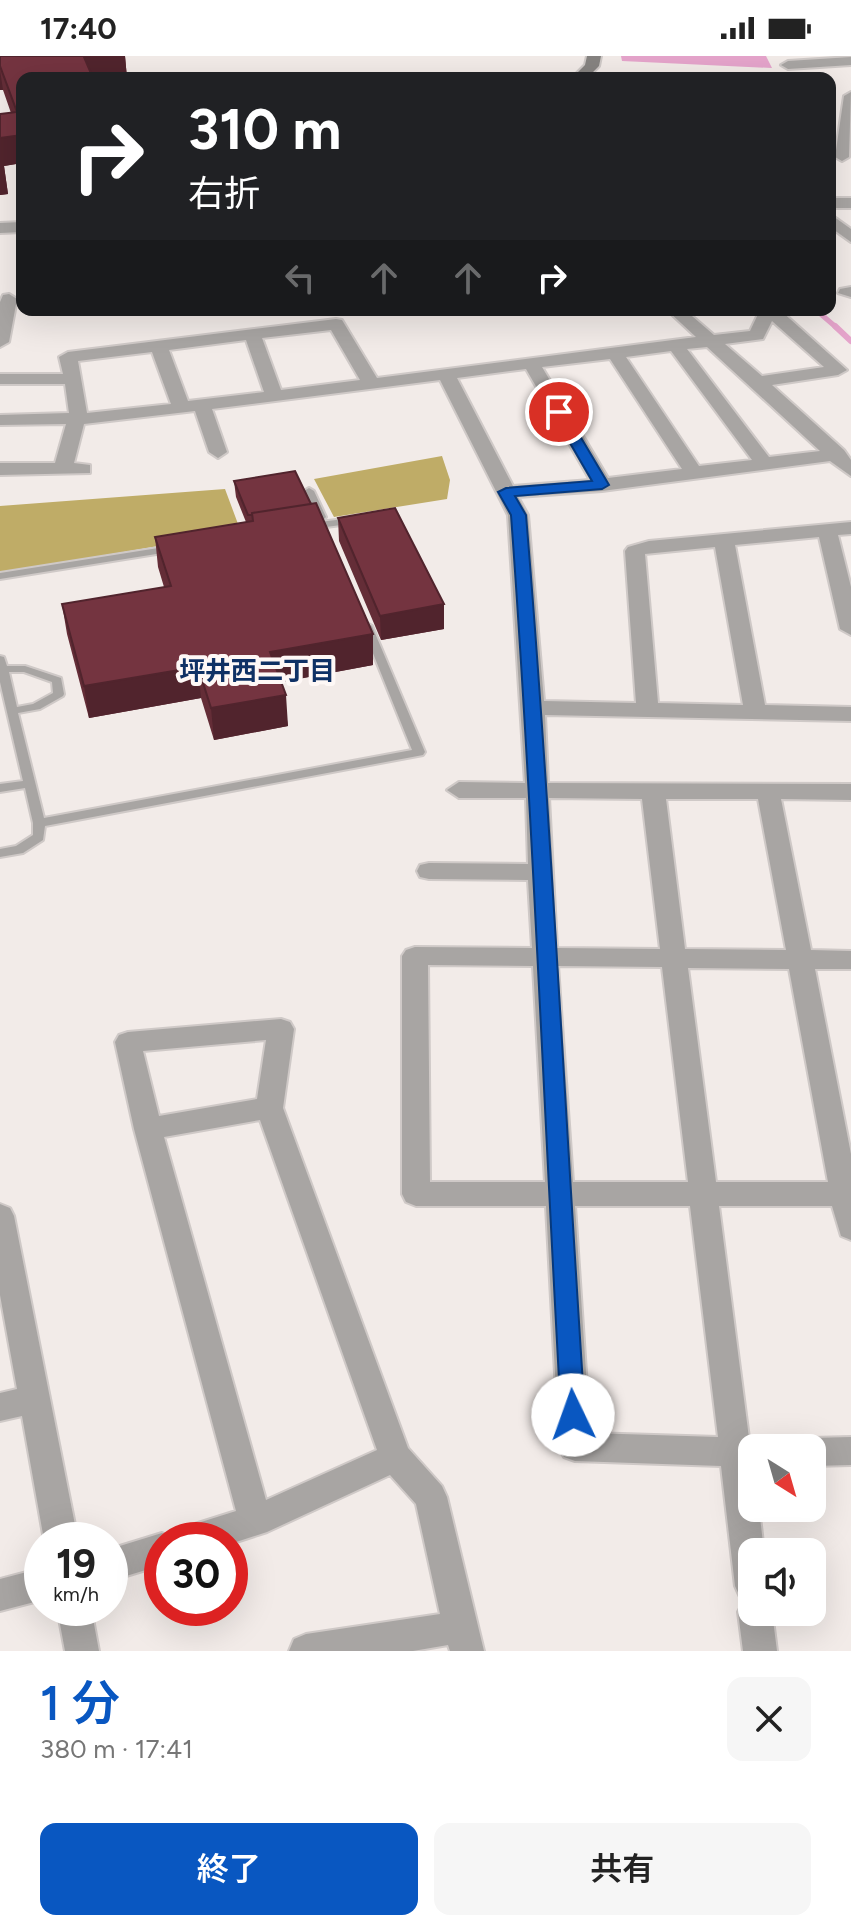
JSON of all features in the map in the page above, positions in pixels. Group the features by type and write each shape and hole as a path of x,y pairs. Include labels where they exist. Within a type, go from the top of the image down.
{"street":[{"path":"788,66 851,61"},
{"path":"841,157 851,96"},
{"path":"0,342 10,299"},
{"path":"682,316 851,470"},
{"path":"0,420 75,420 757,335 766,316"},
{"path":"758,382 838,370 776,316"},
{"path":"0,469 73,469 75,420 79,408 68,357 336,324 371,383"},
{"path":"252,334 274,396"},
{"path":"158,344 181,407"},
{"path":"675,345 764,463"},
{"path":"614,352 694,473"},
{"path":"531,363 602,485"},
{"path":"446,374 518,515 534,708 540,872 575,1447 738,1452"},
{"path":"0,379 72,379"},
{"path":"202,405 218,452"},
{"path":"506,492 602,485 837,454"},
{"path":"648,710 635,551 851,528"},
{"path":"827,530 851,629"},
{"path":"724,540 755,712"},
{"path":"534,708 851,714"},
{"path":"459,790 851,792"},
{"path":"768,790 848,1193 851,1228"},
{"path":"653,791 703,1191 741,1434"},
{"path":"429,871 540,872"},
{"path":"848,1193 416,1194 415,956 674,961 851,960"},
{"path":"255,1521 148,1129 128,1042 281,1029 269,1108 395,1457 431,1497 463,1639 306,1651"},
{"path":"148,1129 269,1108"},
{"path":"0,1216 58,1522"},
{"path":"0,1407 35,1399"},
{"path":"826,1452 851,1451"},
{"path":"248,1523 395,1457"},
{"path":"0,1595 24,1589"},
{"path":"77,1626 82,1651"},
{"path":"757,1626 760,1651"}],"lane":[{"path":"309,491 330,539"},
{"path":"294,529 365,519"},
{"path":"0,576 185,546"},
{"path":"39,823 419,752 360,610"},
{"path":"1,853 30,845 39,837 39,823 29,784 1,664 57,680 59,694 36,707 12,711"},
{"path":"0,788 29,784"}],"shaded area":[{"path":"621,56 766,56 772,68 622,61"},
{"path":"442,456 450,480 447,499 334,517 314,479"},
{"path":"225,489 241,532 0,573 0,506"}],"building":[{"path":"0,56 90,56 84,57 90,72 16,72 16,109 0,66"},
{"path":"16,112 16,136 0,138 0,114"},
{"path":"295,471 311,504 248,515 234,481"},
{"path":"316,503 373,634 270,652 286,695 211,708 198,667 84,686 62,604 171,586 155,537 253,521 252,513"},
{"path":"395,508 444,604 380,616 338,518"}],"waterway":[{"path":"823,316 837,328"},
{"path":"835,326 851,341"}],"district":[{"name":"坪井西二丁目","path":"257,671"}],"route":[{"path":"559,412 602,485 506,492 518,515 534,708 545,958 573,1415"}]}
